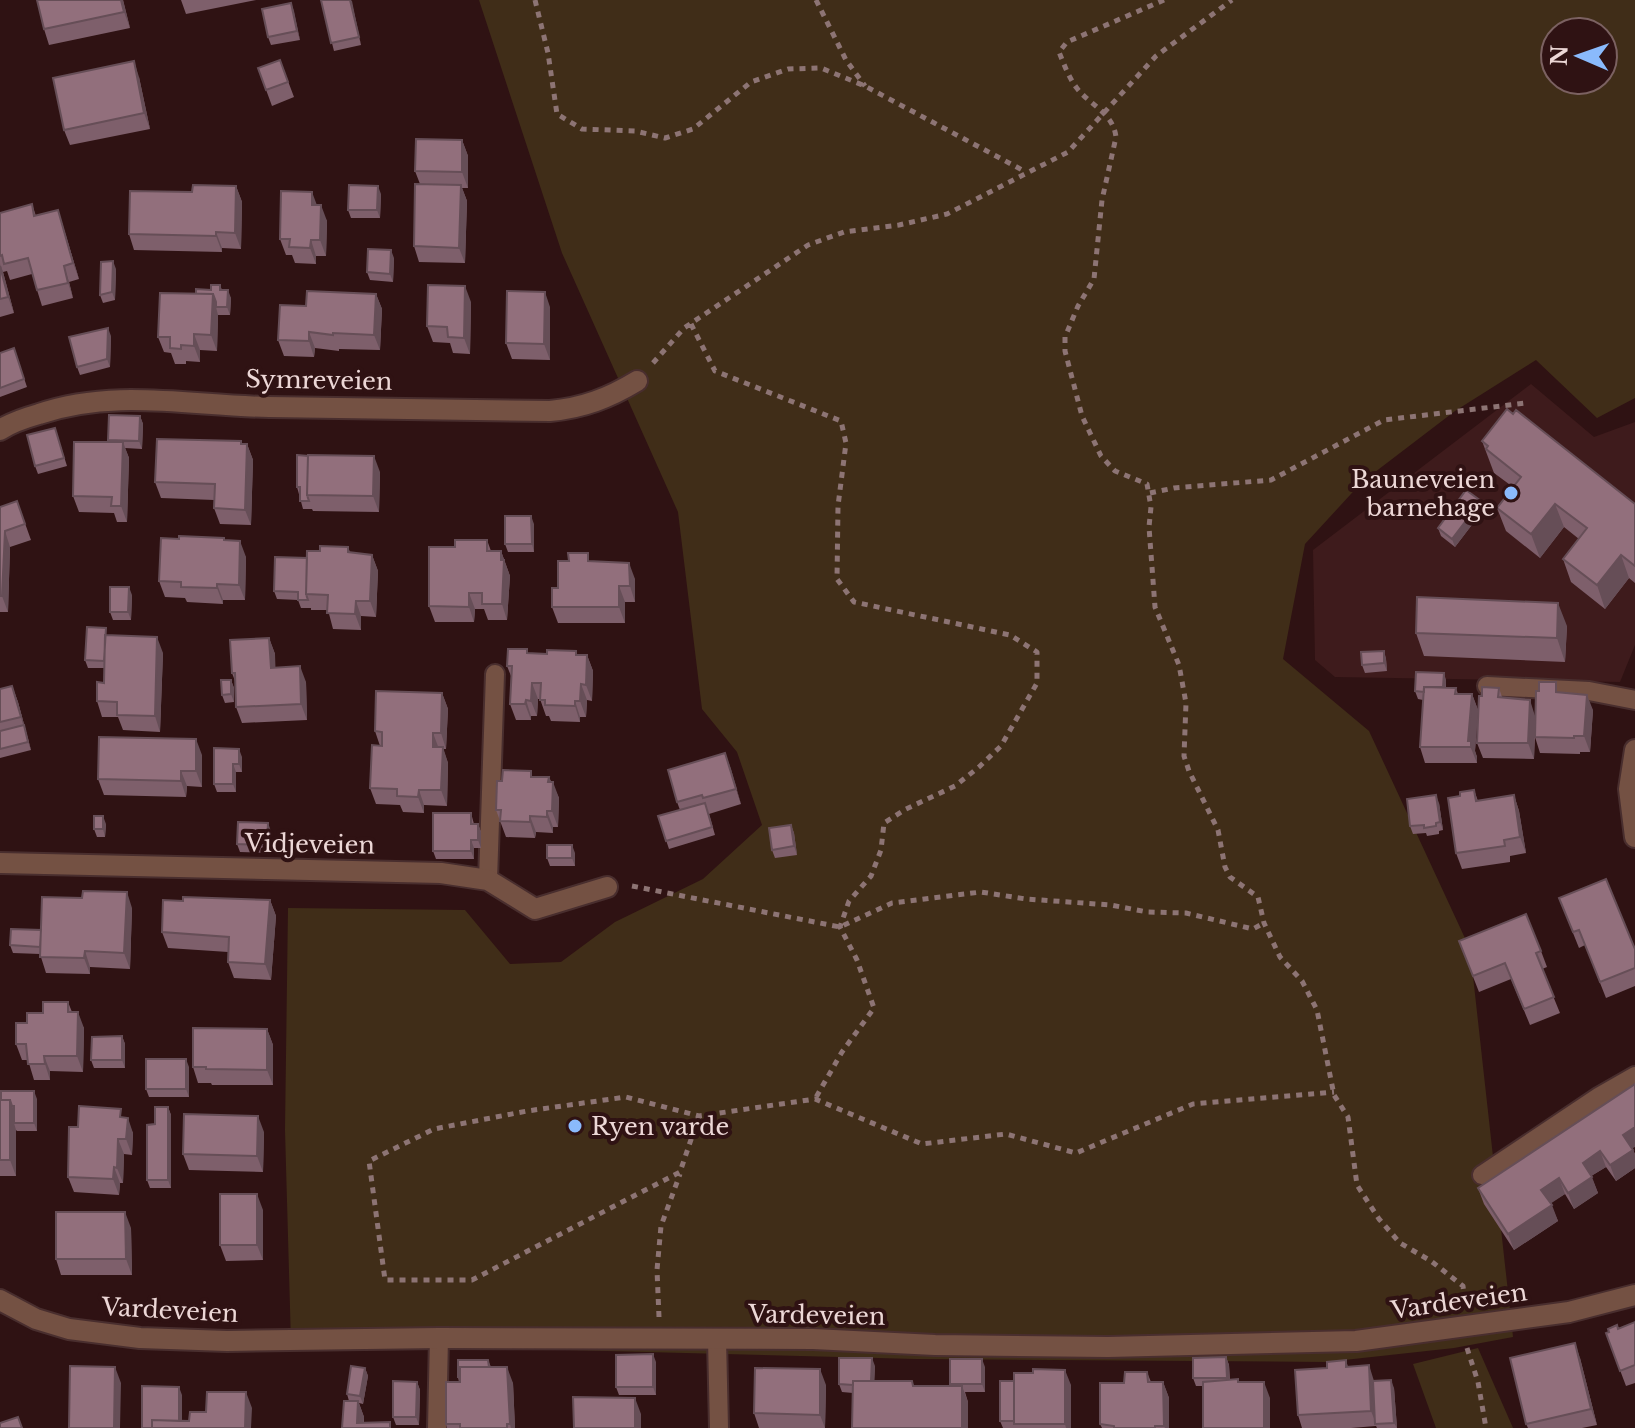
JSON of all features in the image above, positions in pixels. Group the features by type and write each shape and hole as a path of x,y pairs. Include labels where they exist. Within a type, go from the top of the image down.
{"street":[{"name":"Symreveien","path":"0,430 10,423 58,407 103,400 165,400 269,407 560,410 606,399 637,381"},
{"path":"1635,750 1629,789 1635,837"},
{"name":"Vidjeveien","path":"0,863 441,873 488,880 535,909 607,887"},
{"name":"Vardeveien","path":"0,1300 36,1319 69,1329 125,1336 227,1341 813,1339 1045,1347 1278,1345 1356,1341 1569,1312 1635,1295"}],"lane":[{"path":"488,880 495,674"},
{"path":"1487,686 1589,691 1635,700"},
{"path":"1482,1175 1635,1076"},
{"path":"437,1428 439,1338"},
{"path":"717,1339 719,1428"}],"path":[{"path":"535,0 548,53 557,114 582,129 635,131 665,138 693,129 751,82 788,69 821,68 865,86 1027,173"},
{"path":"816,0 846,60 865,86"},
{"path":"1164,0 1067,42 1059,52 1077,89 1104,113 1115,127 1116,137 1102,200 1094,279 1065,337 1065,351 1082,416 1101,456 1115,471 1147,484 1150,493 1149,527 1155,607 1179,665 1186,703 1184,756 1218,830 1225,867 1230,877 1258,897 1264,923 1280,957 1302,981 1317,1010 1334,1092 1348,1117 1357,1185 1379,1219 1400,1243 1431,1261 1463,1286 1467,1327 1465,1342 1478,1382 1486,1428"},
{"path":"637,381 684,328 808,245 844,232 899,225 947,214 1068,152 1156,56 1232,0"},
{"path":"691,324 715,371 841,421 846,443 838,506 837,579 854,602 1010,635 1037,652 1037,683 1001,746 955,786 884,823 881,850 871,876 849,901 840,927 857,960 874,1008 842,1052 815,1099"},
{"path":"1150,493 1174,488 1271,480 1384,420 1526,403"},
{"path":"607,887 634,886 840,927 892,903 981,892 1026,899 1111,905 1147,912 1186,913 1253,929 1264,923"},
{"path":"680,1172 472,1280 385,1280 369,1161 434,1129 527,1111 626,1097 699,1116 815,1099 922,1144 1006,1134 1076,1153 1193,1104 1334,1092"},
{"path":"658,1339 657,1270 661,1226 699,1116"}],"shaded area":[{"path":"479,0 1635,0 1635,398 1597,418 1536,360 1455,411 1362,482 1305,544 1283,659 1369,731 1470,949 1513,1337 1454,1348 1326,1362 916,1359 291,1343 285,1130 288,908 465,910 510,964 561,962 615,922 703,879 762,825 737,752 702,709 678,512 562,253"},
{"name":"Bauneveien barnehage","path":"1531,384 1594,437 1635,422 1635,645 1620,682 1335,677 1315,660 1313,550"},
{"path":"1478,1348 1513,1428 1436,1428 1413,1364"}],"building":[{"path":"37,0 121,0 124,12 44,29"},
{"path":"321,0 350,0 359,37 331,43"},
{"path":"291,3 297,31 268,37 262,9"},
{"path":"280,60 288,82 266,90 258,68"},
{"path":"134,61 144,113 64,130 53,78"},
{"path":"416,139 462,140 462,172 415,171"},
{"path":"415,184 461,185 459,248 414,246"},
{"path":"193,185 236,186 235,233 216,232 216,236 129,234 130,191 192,192"},
{"path":"349,185 378,186 377,210 348,210"},
{"path":"281,191 312,192 312,205 321,205 320,240 311,240 310,248 289,247 290,239 280,239"},
{"path":"32,204 34,216 58,210 73,263 64,266 68,283 37,290 28,258 4,264 0,256 0,213"},
{"path":"368,249 391,250 390,274 367,272"},
{"path":"113,261 112,292 100,295 101,262"},
{"path":"0,266 8,297 0,299"},
{"path":"211,285 220,285 220,290 228,290 227,307 216,307 213,294 196,294 196,289 211,290"},
{"path":"428,285 465,286 464,338 448,337 447,327 427,326"},
{"path":"307,291 376,294 374,335 309,332 309,341 278,340 280,305 306,306"},
{"path":"507,291 545,292 544,344 506,343"},
{"path":"160,293 213,294 211,335 194,334 194,346 170,348 170,337 158,337"},
{"path":"108,328 107,359 77,367 69,337"},
{"path":"14,348 24,379 0,388 0,353"},
{"path":"1507,409 1513,414 1516,410 1635,504 1635,566 1621,555 1597,585 1563,559 1587,528 1555,504 1531,534 1497,508 1521,477 1486,449 1488,446 1482,441"},
{"path":"109,415 140,416 139,441 108,440"},
{"path":"55,428 64,458 35,466 27,435"},
{"path":"157,439 241,441 241,444 247,444 245,510 214,508 215,484 155,482"},
{"path":"74,442 123,442 121,506 111,506 112,497 73,496"},
{"path":"297,455 308,456 309,501 300,501"},
{"path":"308,455 374,456 373,496 307,495"},
{"path":"1466,490 1481,501 1452,539 1438,528"},
{"path":"17,501 25,524 5,531 0,596 0,507"},
{"path":"505,516 531,516 532,544 505,544"},
{"path":"179,536 240,541 239,585 181,587 181,582 159,581 161,538 179,539"},
{"path":"455,540 487,540 487,551 501,551 501,560 504,560 502,604 482,604 482,593 469,593 469,607 429,606 429,547 455,547"},
{"path":"320,546 348,547 348,552 372,555 370,601 356,601 355,614 327,613 328,595 306,594 307,551 320,551"},
{"path":"568,553 588,553 588,561 629,563 630,586 619,586 619,607 552,607 552,588 558,588 558,561 569,561"},
{"path":"275,557 307,558 308,600 298,600 298,592 274,591"},
{"path":"110,587 129,587 128,612 110,612"},
{"path":"1417,597 1558,603 1557,638 1416,633"},
{"path":"87,627 106,628 104,661 85,660"},
{"path":"105,635 157,637 155,716 117,715 117,702 97,701 97,682 104,683"},
{"path":"269,638 271,668 300,666 301,704 236,707 230,640"},
{"path":"508,649 527,649 527,653 547,654 547,650 576,651 576,655 587,655 586,685 581,684 580,701 575,701 575,706 545,705 545,700 540,700 541,683 532,683 531,701 510,704 512,666 507,666"},
{"path":"1384,651 1384,663 1362,665 1361,652"},
{"path":"1416,672 1444,673 1443,687 1424,687 1424,692 1415,691"},
{"path":"221,680 231,680 231,694 222,695"},
{"path":"1539,682 1556,682 1556,692 1587,695 1584,736 1535,737"},
{"path":"12,686 21,717 0,722 0,689"},
{"path":"1424,687 1456,688 1455,694 1472,694 1468,741 1471,741 1471,747 1420,747"},
{"path":"1482,687 1499,688 1498,697 1530,700 1528,743 1477,743"},
{"path":"376,691 442,693 441,733 433,733 433,747 443,747 441,790 419,790 418,797 397,796 397,789 370,788 372,745 382,746 382,732 375,731"},
{"path":"24,725 28,742 0,749 0,731"},
{"path":"99,737 196,739 196,771 181,771 181,781 98,779"},
{"path":"214,748 239,749 239,764 233,764 233,784 214,784"},
{"path":"725,753 736,789 677,802 668,770"},
{"path":"503,770 531,771 531,777 549,777 548,782 553,782 552,811 547,811 547,817 530,816 530,822 500,821 501,810 496,810 497,781 502,781"},
{"path":"1474,790 1476,801 1514,795 1520,837 1504,840 1505,846 1456,853 1448,798"},
{"path":"1436,795 1440,822 1424,828 1424,825 1410,826 1407,799"},
{"path":"705,803 712,827 666,841 658,816"},
{"path":"433,813 471,813 471,824 478,824 478,840 471,840 471,851 433,851"},
{"path":"94,816 103,816 103,829 94,829"},
{"path":"238,822 268,823 267,845 237,844"},
{"path":"791,825 794,846 772,850 769,828"},
{"path":"547,845 572,845 572,858 547,858"},
{"path":"1606,879 1635,949 1635,968 1600,982 1579,930 1573,932 1559,898"},
{"path":"83,891 127,892 124,953 85,951 84,958 40,957 42,897 82,898"},
{"path":"183,897 270,900 265,964 228,962 229,937 162,932 163,900 183,901"},
{"path":"1526,914 1541,951 1536,953 1554,997 1524,1009 1505,963 1473,976 1459,941"},
{"path":"11,929 41,930 40,947 10,945"},
{"path":"43,1002 68,1002 68,1012 78,1012 77,1056 44,1056 45,1064 28,1064 26,1044 16,1044 16,1023 27,1023 27,1013 43,1013"},
{"path":"193,1028 267,1029 267,1070 193,1067"},
{"path":"122,1036 122,1060 91,1060 92,1037"},
{"path":"146,1059 186,1059 186,1089 146,1089"},
{"path":"1635,1084 1635,1127 1623,1135 1633,1150 1610,1165 1600,1151 1583,1163 1592,1177 1568,1193 1559,1178 1541,1190 1552,1205 1508,1234 1478,1188"},
{"path":"1,1091 34,1091 34,1123 14,1123 14,1106 10,1100 1,1100"},
{"path":"0,1100 10,1100 10,1160 0,1160"},
{"path":"79,1106 121,1109 120,1117 128,1118 126,1139 118,1139 117,1168 114,1167 113,1179 68,1177 69,1127 78,1127"},
{"path":"155,1107 168,1107 168,1180 147,1180 147,1125 155,1124"},
{"path":"184,1114 258,1116 257,1156 183,1154"},
{"path":"220,1194 257,1194 257,1245 220,1245"},
{"path":"56,1212 125,1212 126,1259 56,1259"},
{"path":"1635,1322 1635,1365 1620,1371 1606,1333 1617,1325 1618,1329"},
{"path":"1575,1343 1591,1409 1526,1424 1510,1358"},
{"path":"653,1354 653,1387 616,1387 616,1355"},
{"path":"1226,1357 1227,1378 1193,1378 1193,1358"},
{"path":"839,1358 872,1358 871,1381 839,1384"},
{"path":"950,1359 982,1359 982,1384 950,1384"},
{"path":"458,1360 488,1360 489,1367 460,1367 458,1377"},
{"path":"1346,1360 1346,1367 1369,1365 1371,1411 1298,1415 1295,1370 1327,1368 1327,1362"},
{"path":"70,1366 115,1367 114,1428 69,1428"},
{"path":"351,1366 365,1368 360,1396 347,1394"},
{"path":"460,1367 507,1367 510,1424 507,1428 460,1428 460,1424 446,1424 446,1382 460,1382"},
{"path":"755,1368 820,1369 820,1415 754,1413"},
{"path":"1033,1369 1065,1370 1065,1424 1014,1424 1014,1373 1033,1373"},
{"path":"1125,1372 1147,1372 1148,1382 1163,1382 1164,1426 1114,1428 1100,1424 1100,1383 1124,1383"},
{"path":"1238,1379 1238,1382 1264,1382 1264,1428 1203,1428 1203,1382"},
{"path":"1391,1380 1394,1423 1375,1424 1373,1381"},
{"path":"393,1381 417,1382 416,1417 393,1417"},
{"path":"853,1381 912,1381 913,1386 962,1386 962,1428 852,1428"},
{"path":"1000,1381 1014,1381 1014,1421 1000,1421"},
{"path":"142,1386 179,1387 179,1421 152,1420 152,1428 142,1428"},
{"path":"207,1392 246,1392 245,1428 152,1428 152,1420 189,1421 190,1412 206,1412"},
{"path":"573,1397 635,1398 635,1428 574,1428"},
{"path":"344,1401 358,1401 357,1423 390,1422 390,1428 342,1428"},
{"path":"18,1417 22,1428 0,1428 0,1423"}],"place":[{"name":"Bauneveien barnehage","path":"1511,493"},
{"name":"Ryen varde","path":"575,1126"}]}
